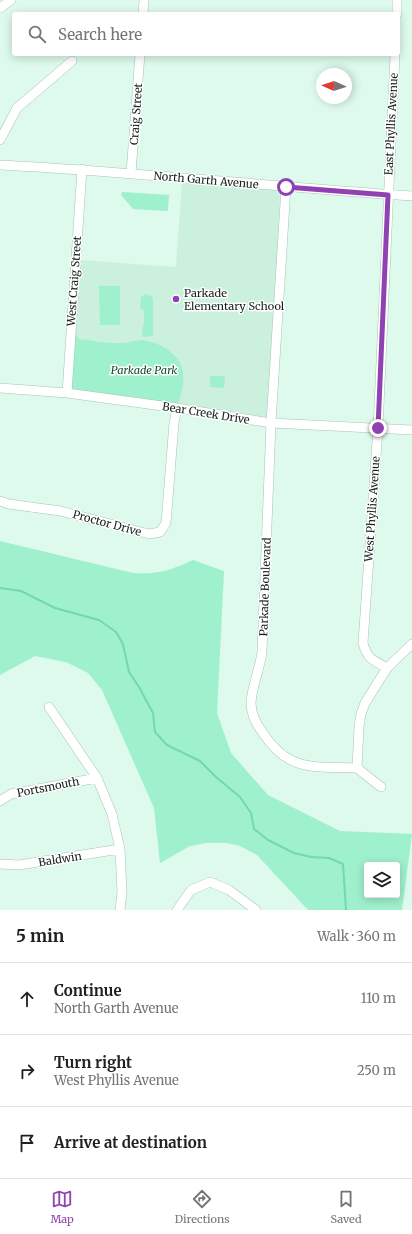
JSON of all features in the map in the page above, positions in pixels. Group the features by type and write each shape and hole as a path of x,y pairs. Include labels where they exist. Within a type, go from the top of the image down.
{"street":[{"path":"0,8 11,0"},
{"path":"143,12 144,0"},
{"path":"397,0 397,12"},
{"name":"Craig Street","path":"131,174 140,56"},
{"name":"East Phyllis Avenue","path":"388,195 395,56"},
{"path":"0,140 17,108 72,61"},
{"name":"North Garth Avenue","path":"0,165 82,169 286,187 412,196"},
{"name":"West Craig Street","path":"67,393 82,169"},
{"name":"Parkade Boulevard","path":"286,187 271,423 262,652 261,664 251,702 252,711 255,722 266,738 276,751 286,759 312,766 357,768"},
{"name":"West Phyllis Avenue","path":"386,668 373,660 366,653 364,643 378,428 388,195"},
{"name":"Bear Creek Drive","path":"0,388 67,393 271,423 412,430"},
{"name":"Proctor Drive","path":"0,501 8,504 60,511 149,534 160,532 166,523 174,423 177,408"},
{"path":"381,787 357,768 361,714 365,703 386,668 412,644"},
{"path":"49,707 97,778 112,814 120,849 122,892 120,910"},
{"name":"Portsmouth","path":"0,801 11,794 97,778"},
{"name":"Baldwin","path":"0,864 19,865 120,849"},
{"path":"177,910 191,890 210,882 229,890 256,910"}],"shaded area":[{"name":"Parkade Elementary School","path":"182,183 274,190 279,192 280,197 270,414 267,419 178,404 183,387 184,376 183,369 174,354 161,345 151,341 141,340 118,344 79,339 75,331 80,260 176,267"}],"green space":[{"path":"122,192 169,195 168,211 133,209 121,195"},
{"path":"99,286 120,286 120,325 100,325"},
{"path":"145,294 153,298 153,336 143,337 142,331 144,311 140,308 141,297"},
{"name":"Parkade Park","path":"75,331 79,339 107,343 144,340 156,343 167,349 179,360 182,367 184,381 178,404 71,392"},
{"path":"210,376 225,376 224,388 210,387"},
{"path":"0,541 133,573 164,571 178,567 193,560 224,571 217,713 231,753 268,795 340,831 412,834 402,910 308,910 257,855 240,846 227,843 206,843 190,846 160,863 154,808 102,690 88,673 66,662 35,656 0,675"}],"waterway":[{"path":"0,588 21,591 55,608 99,620 116,632 123,644 129,672 153,713 155,732 167,745 200,761 240,797 251,813 254,829 268,840 294,853 311,857 329,858 343,864 346,910"}],"place":[{"name":"Parkade Elementary School","path":"176,299"}],"route":[{"path":"286,187 388,195 378,428"}]}
